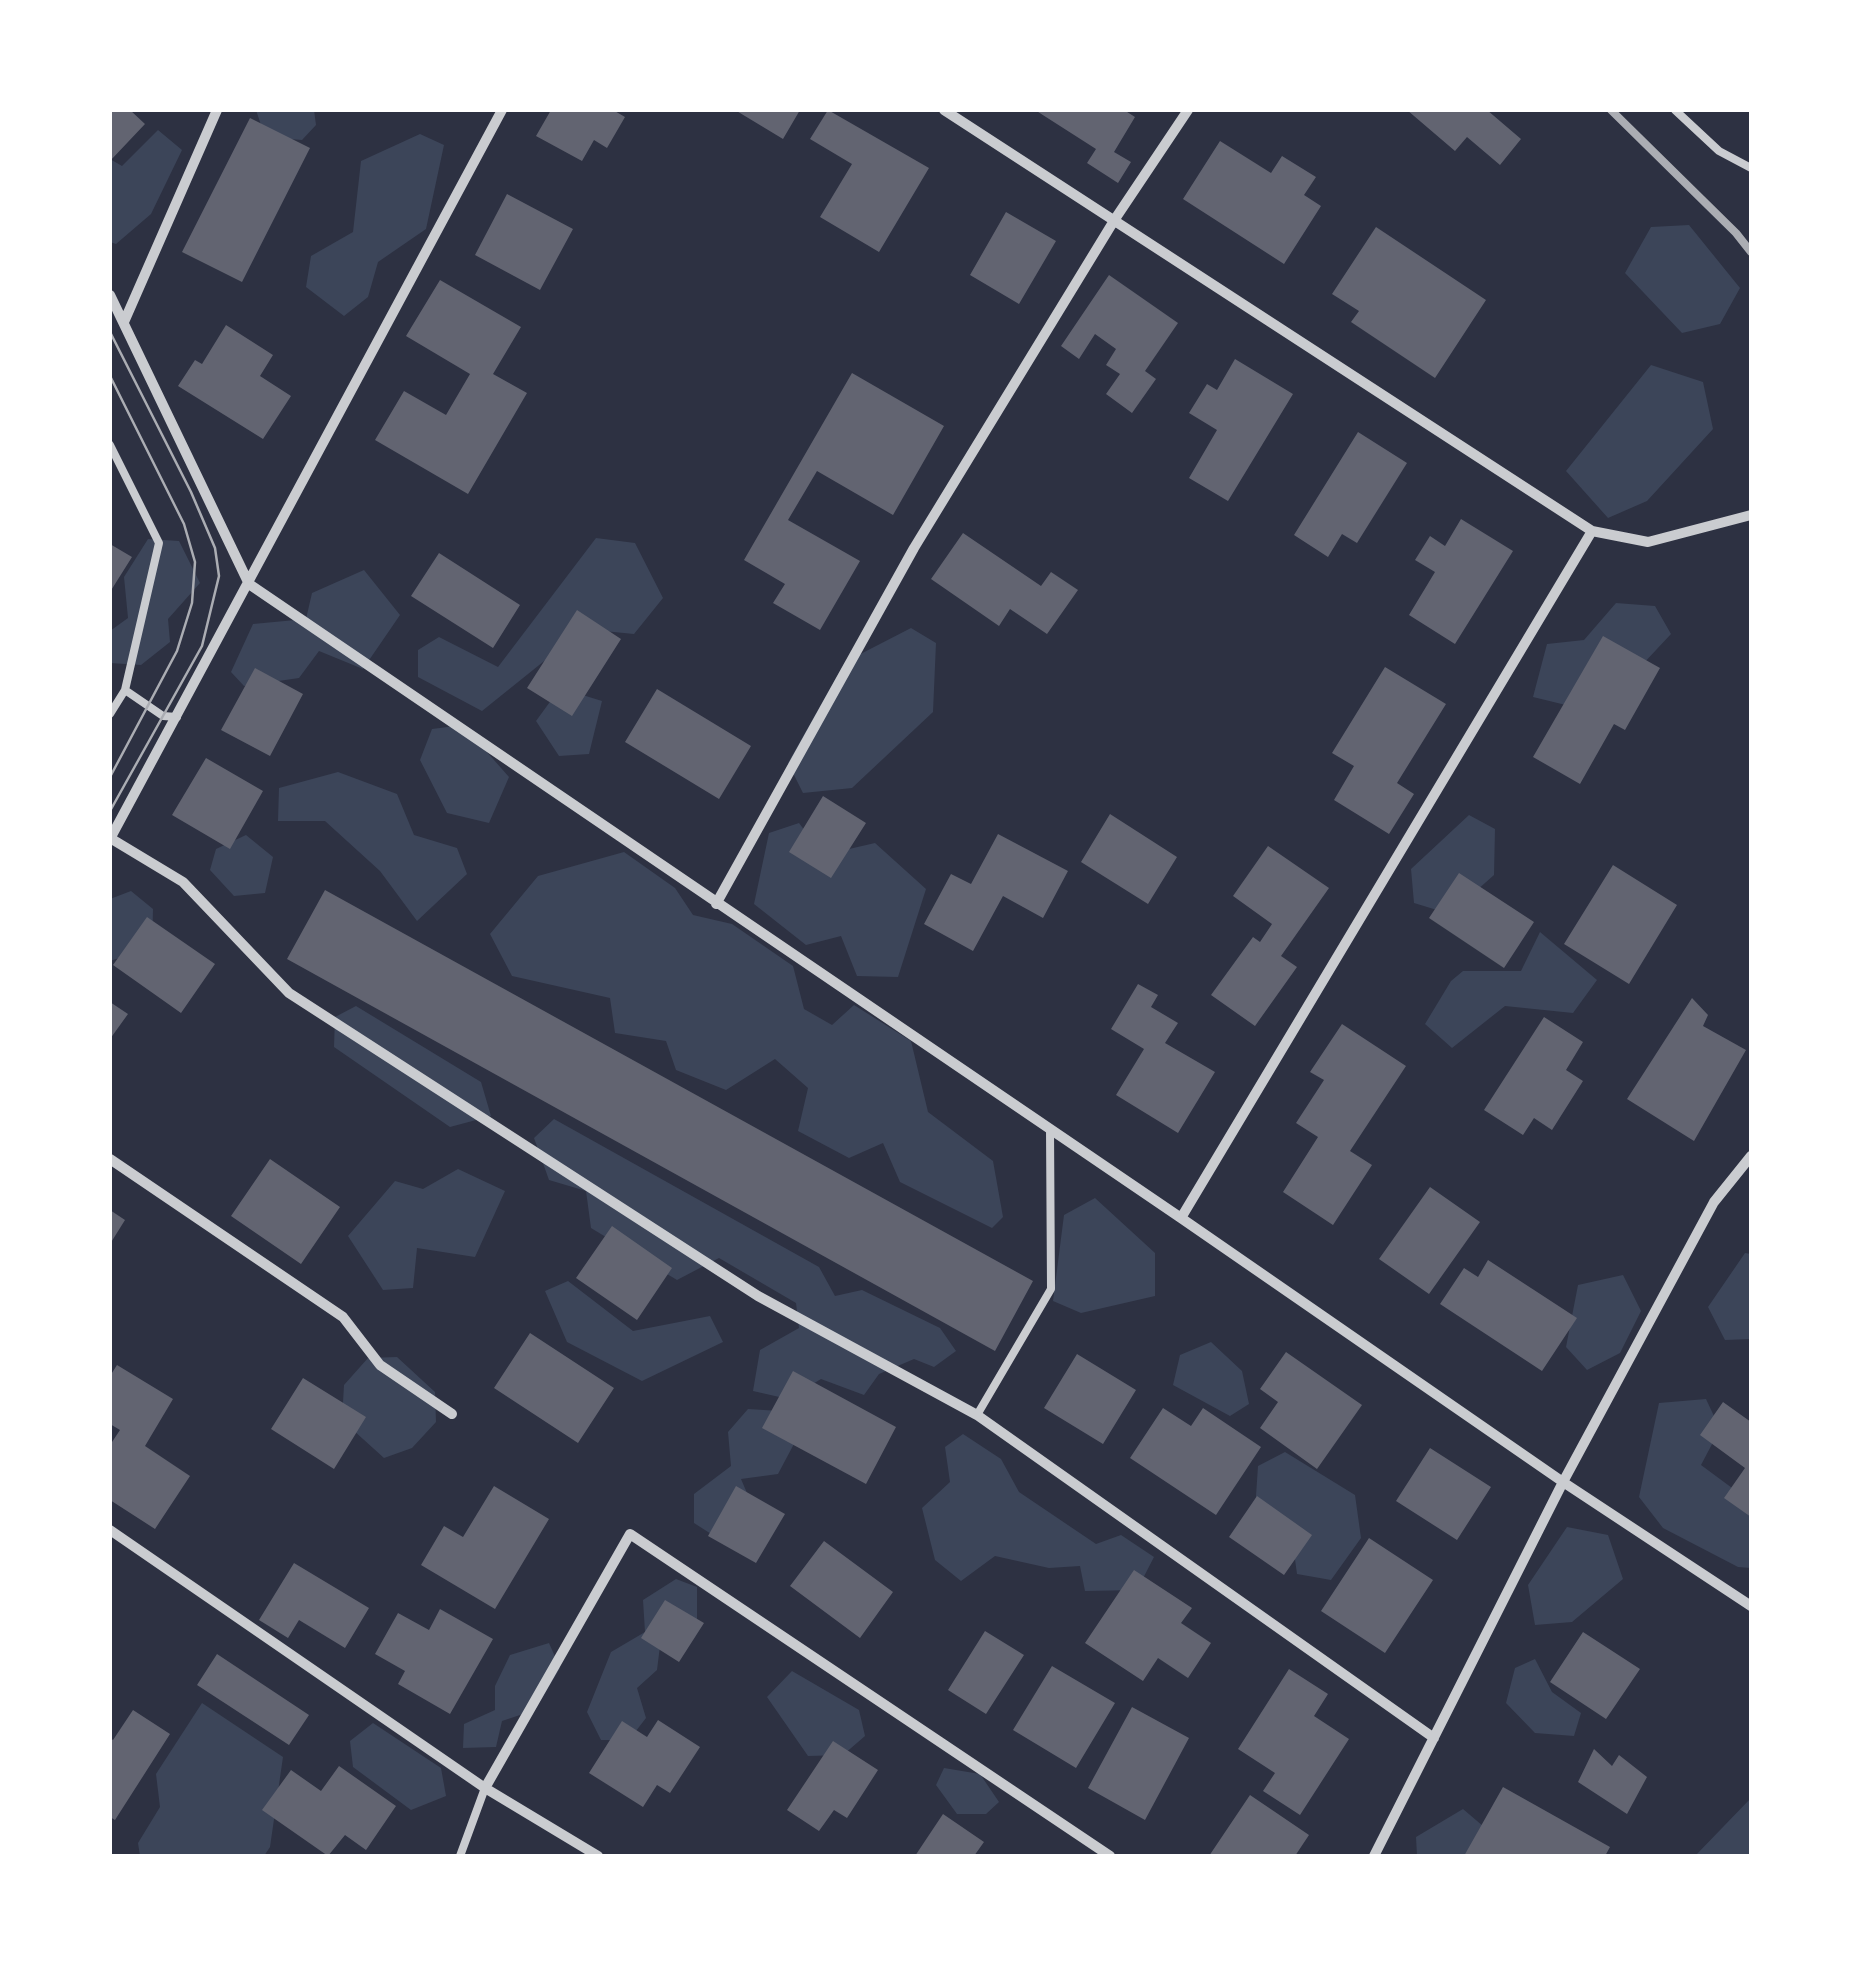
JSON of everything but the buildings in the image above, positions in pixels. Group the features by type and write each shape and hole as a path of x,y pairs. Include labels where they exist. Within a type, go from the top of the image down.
{"street":[{"path":"124,322 217,110"},
{"path":"502,110 110,838 183,882 289,993 758,1296 977,1416 1434,1738"},
{"path":"944,110 1592,531 1648,542 1751,516"},
{"path":"716,904 914,548 1115,219 1188,110"},
{"path":"110,294 249,584 1751,1606"},
{"path":"1181,1218 1592,531"},
{"path":"1374,1856 1564,1482 1714,1202 1751,1156"},
{"path":"110,1160 343,1317 380,1365 452,1414"},
{"path":"110,1530 485,1788 598,1856"},
{"path":"485,1788 630,1534 1110,1856"}],"lane":[{"path":"1675,110 1719,151 1751,168"},
{"path":"110,445 159,543 125,690 110,714"},
{"path":"125,690 163,716 176,717"},
{"path":"977,1416 1051,1288 1050,1129"},
{"path":"460,1856 485,1788"}],"shaded area":[{"path":"256,110 314,110 316,125 302,140 265,137"},
{"path":"158,130 182,150 151,214 116,244 110,242 110,159 122,166"},
{"path":"420,134 444,145 426,229 378,262 368,297 344,316 306,287 311,256 353,232 361,161"},
{"path":"1689,225 1740,288 1720,324 1682,333 1625,273 1651,227"},
{"path":"1651,365 1703,382 1713,429 1647,501 1608,518 1566,471"},
{"path":"596,538 635,543 663,598 634,634 584,629 482,711 418,677 418,650 439,637 498,667"},
{"path":"148,539 179,541 200,583 168,619 170,642 141,665 110,663 110,631 128,618 124,577"},
{"path":"364,570 400,615 363,669 319,651 299,678 244,686 231,672 253,624 306,619 312,593"},
{"path":"1616,603 1655,606 1671,634 1642,665 1574,707 1533,697 1547,644 1584,640"},
{"path":"911,628 936,643 933,712 852,788 803,793 788,763 845,662"},
{"path":"560,688 602,701 589,754 559,756 536,721"},
{"path":"463,725 509,777 489,823 447,813 420,760 432,729"},
{"path":"338,772 397,794 414,835 457,848 467,874 417,921 380,871 325,821 278,821 279,788"},
{"path":"1469,815 1495,829 1494,875 1450,914 1414,903 1411,869"},
{"path":"799,823 823,855 875,843 926,889 898,977 857,976 841,936 806,945 754,904 769,833"},
{"path":"246,835 273,857 265,893 234,896 210,870 216,849"},
{"path":"624,852 675,888 693,915 732,924 793,966 804,1009 832,1025 854,1005 911,1041 928,1112 993,1161 1003,1217 992,1228 900,1182 883,1143 849,1158 798,1131 808,1088 775,1059 726,1090 676,1070 666,1041 615,1033 610,998 512,976 490,934 538,876"},
{"path":"131,891 153,909 152,947 110,961 110,899"},
{"path":"1540,932 1597,980 1573,1013 1505,1006 1452,1048 1425,1024 1451,981 1463,971 1521,971"},
{"path":"356,1006 481,1082 491,1116 450,1127 334,1047 335,1017"},
{"path":"554,1119 819,1267 835,1296 862,1290 940,1328 956,1351 934,1367 914,1359 879,1374 864,1395 821,1379 788,1399 753,1391 760,1350 799,1328 796,1303 719,1258 677,1280 591,1228 586,1191 549,1180 534,1138"},
{"path":"458,1169 505,1191 475,1257 417,1248 413,1288 383,1290 348,1236 395,1181 423,1189"},
{"path":"1095,1198 1155,1253 1155,1296 1081,1313 1053,1301 1064,1215"},
{"path":"1745,1253 1751,1254 1751,1339 1725,1340 1708,1307"},
{"path":"1623,1275 1641,1311 1620,1353 1587,1370 1566,1347 1578,1285"},
{"path":"568,1281 633,1331 710,1316 723,1342 642,1381 567,1342 545,1291"},
{"path":"1211,1342 1242,1371 1249,1404 1230,1416 1173,1385 1180,1355"},
{"path":"397,1357 435,1392 436,1422 412,1448 384,1458 342,1420 344,1385 368,1358"},
{"path":"1706,1399 1720,1429 1701,1465 1751,1502 1751,1568 1738,1567 1663,1528 1639,1497 1659,1403"},
{"path":"748,1409 780,1411 795,1442 778,1474 741,1479 753,1507 719,1539 694,1523 694,1494 731,1466 728,1432"},
{"path":"963,1434 1001,1459 1019,1492 1096,1544 1121,1535 1154,1557 1137,1590 1085,1591 1080,1566 1049,1568 995,1556 961,1581 935,1560 922,1508 950,1482 945,1447"},
{"path":"1285,1452 1355,1495 1361,1538 1331,1580 1297,1574 1291,1530 1255,1511 1258,1466"},
{"path":"1567,1527 1608,1535 1623,1579 1572,1622 1535,1625 1528,1585"},
{"path":"676,1579 697,1587 697,1624 661,1638 657,1670 637,1688 646,1718 629,1740 601,1740 587,1712 611,1652 645,1632 643,1600"},
{"path":"549,1643 560,1668 535,1710 502,1721 496,1747 463,1748 464,1724 495,1710 495,1686 510,1655"},
{"path":"1535,1659 1552,1692 1581,1713 1574,1736 1535,1733 1506,1703 1515,1668"},
{"path":"792,1671 859,1710 865,1736 843,1755 808,1756 767,1697"},
{"path":"202,1703 283,1757 270,1847 264,1856 140,1856 138,1843 160,1807 156,1774"},
{"path":"373,1723 441,1768 446,1796 411,1810 353,1767 350,1741"},
{"path":"944,1768 980,1774 999,1802 986,1814 957,1814 936,1785"},
{"path":"1751,1798 1751,1856 1695,1856"},
{"path":"1463,1809 1497,1838 1498,1856 1417,1856 1416,1837"}],"tram line":[{"path":"110,332 191,492 215,548 219,576 202,646 110,811"},
{"path":"110,376 184,524 195,562 192,603 177,651 110,777"}],"railway":[{"path":"1611,110 1751,252"}]}
